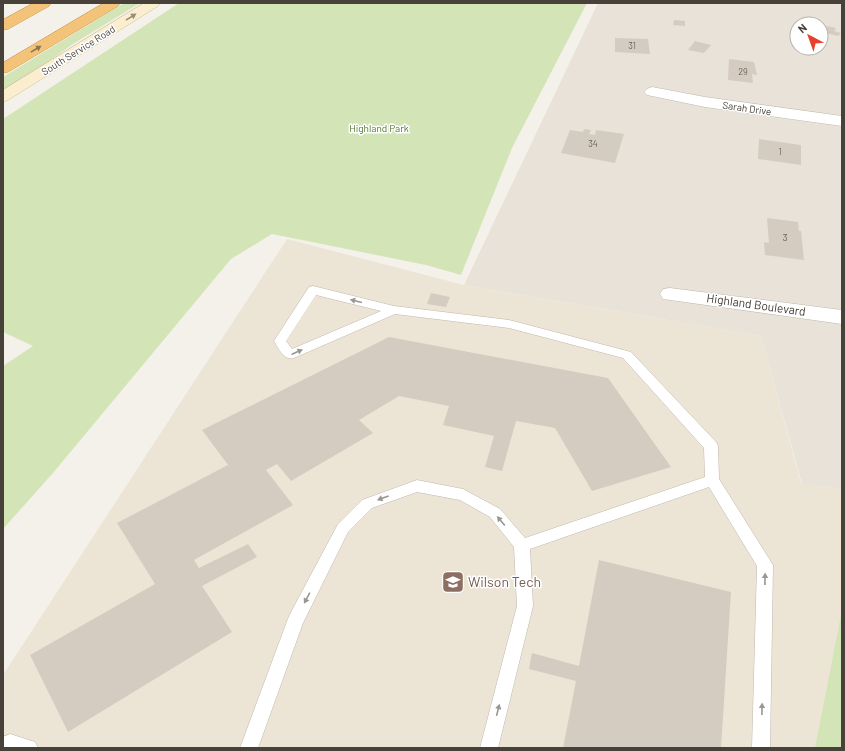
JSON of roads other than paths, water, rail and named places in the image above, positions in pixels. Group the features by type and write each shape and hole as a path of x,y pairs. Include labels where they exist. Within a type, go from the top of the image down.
{"highway":[{"path":"3,26 44,3"},
{"path":"3,69 113,3"}],"main road":[{"name":"South Service Road","path":"3,97 153,3"}],"street":[{"name":"Sarah Drive","path":"652,92 705,102 842,121"},
{"name":"Highland Boulevard","path":"670,294 842,317"}],"lane":[{"path":"394,310 290,355 280,341 313,290 394,310 509,324 627,355 711,446 712,480 765,566 761,748"},
{"path":"522,545 712,480"},
{"path":"249,748 295,621 343,528 367,504 417,486 464,495 494,513 522,545 525,606 489,748"},
{"path":"4,748 10,743 29,748"}],"place":[{"name":"Wilson Tech","path":"453,582"}],"park label":[{"name":"Highland Park","path":"379,128"}]}
